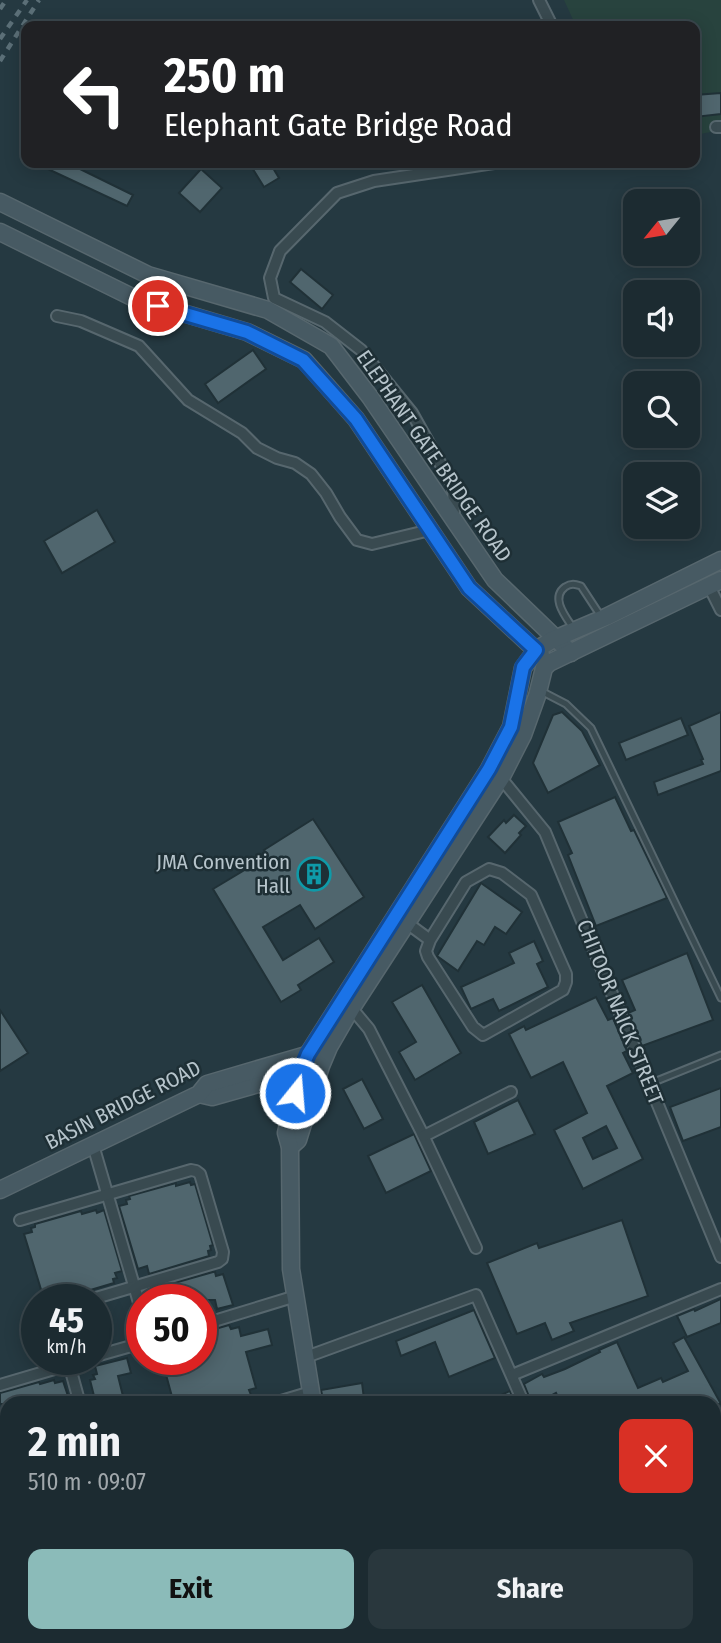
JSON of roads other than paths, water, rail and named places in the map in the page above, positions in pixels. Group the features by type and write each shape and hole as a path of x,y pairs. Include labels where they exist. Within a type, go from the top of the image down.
{"main road":[{"name":"ELEPHANT GATE BRIDGE ROAD","path":"0,202 148,275 268,310 331,346 370,397 495,579 529,612 566,634 571,653"},
{"name":"ELEPHANT GATE BRIDGE ROAD","path":"0,232 136,299 247,332 303,360 356,419 469,588 549,663"},
{"path":"290,1147 298,1140 321,1066 347,1003 489,769 511,727 523,667 536,650 721,559"},
{"path":"312,1396 291,1269 290,1147 286,1133 300,1073 308,1054 407,923 501,778 523,735 544,668 549,663 715,583"},
{"name":"BASIN BRIDGE ROAD","path":"0,1190 199,1094 207,1084 329,1047"},
{"path":"199,1094 212,1097 321,1066"}],"street":[{"path":"539,0 550,21"},
{"path":"454,520 453,486 412,413 361,350 325,322 274,298 270,278 280,251 337,193 374,181 461,168"},
{"path":"57,316 81,321 139,346 188,400 242,433 257,448 295,463 311,474 357,540 372,544 430,530"},
{"path":"715,583 721,610"},
{"name":"CHITOOR NAICK STREET","path":"501,778 545,832 721,1257"},
{"path":"489,869 502,873 531,895 566,974 566,982 562,990 484,1035 473,1027 428,957 426,951 430,940 467,882 489,869"},
{"path":"407,923 430,940"},
{"path":"347,1003 369,1029 477,1248"},
{"path":"424,1136 511,1092"},
{"path":"93,1145 133,1284"},
{"path":"20,1220 191,1170 196,1171 200,1174 223,1252 222,1259 141,1284"},
{"path":"512,1375 721,1289"},
{"path":"306,1357 476,1295 521,1396"},
{"path":"217,1320 296,1296"},
{"path":"0,1385 33,1375"},
{"path":"72,1375 78,1396"}],"lane":[{"path":"566,634 559,593 570,584 581,586 602,619"},
{"path":"539,690 566,704 592,727 721,998"},
{"path":"649,1084 721,1055"}],"railway":[{"path":"0,9 6,0"},
{"path":"0,39 27,0"},
{"path":"26,21 39,0"},
{"path":"0,61 21,28"}],"place":[{"name":"JMA Convention Hall","path":"314,874"}]}
